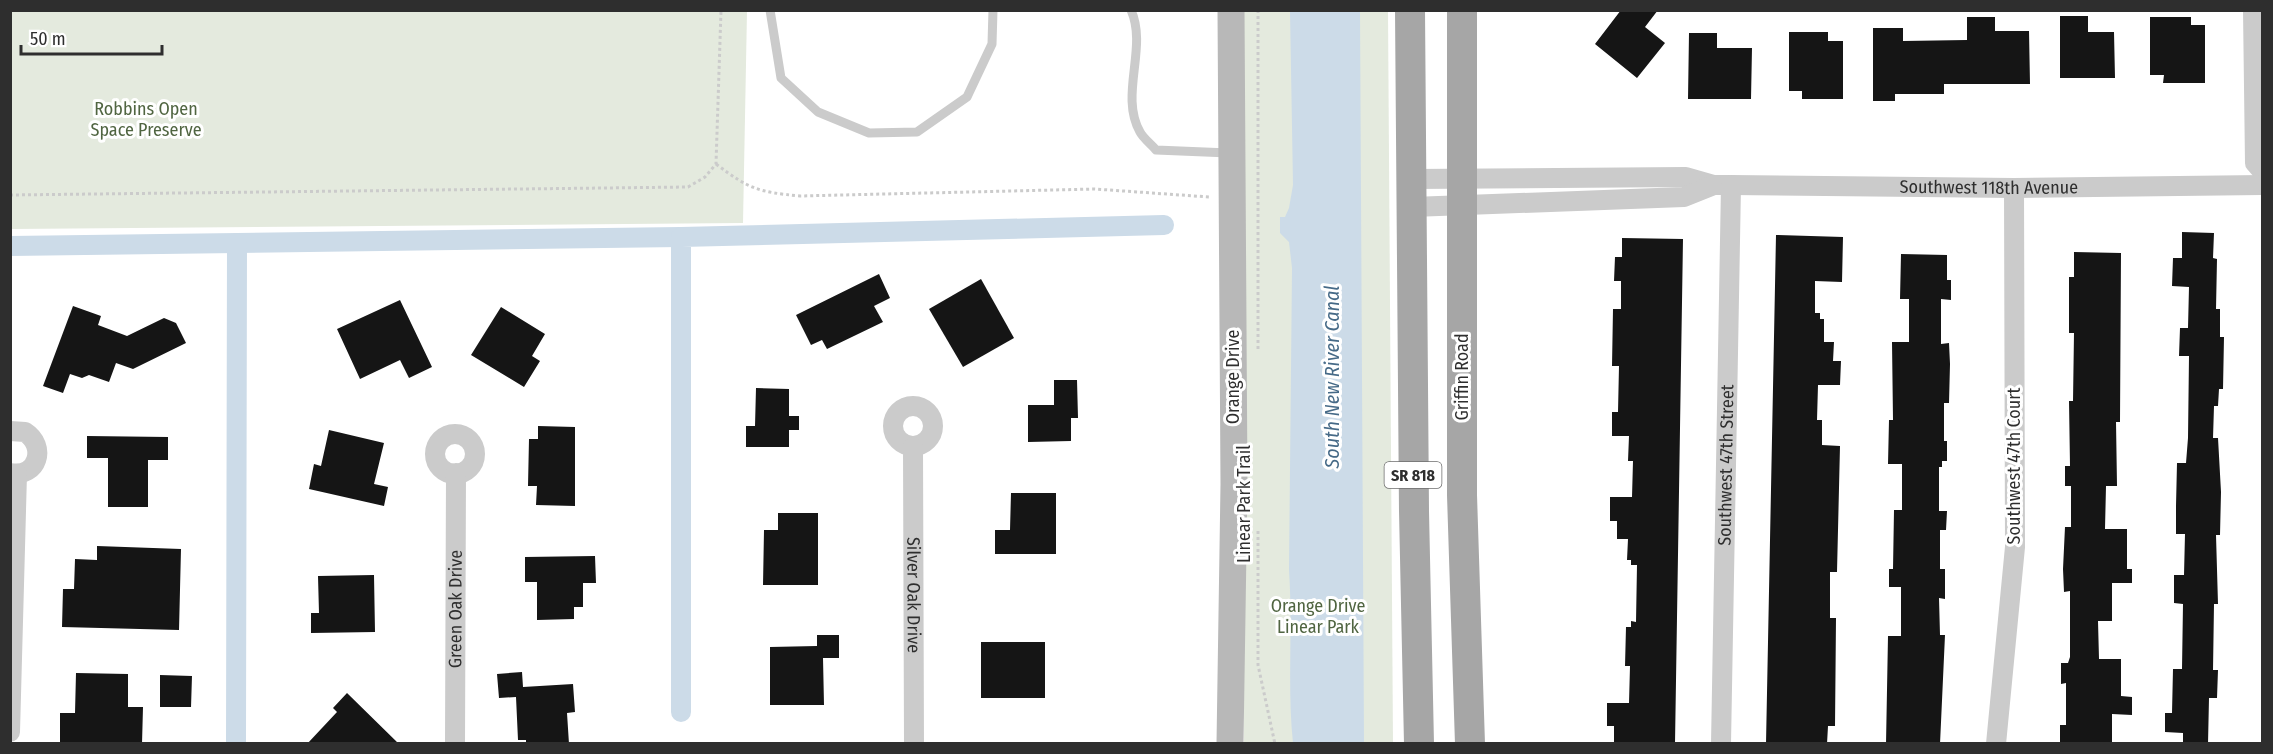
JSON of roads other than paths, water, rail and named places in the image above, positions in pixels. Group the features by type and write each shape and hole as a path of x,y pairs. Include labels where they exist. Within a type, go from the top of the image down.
{"main road":[{"name":"SR 818","path":"1410,10 1413,511 1419,744"},
{"name":"Griffin Road","path":"1462,10 1462,495 1470,744"}],"street":[{"name":"Orange Drive","path":"1230,744 1233,484 1245,198 1232,153 1231,10"},
{"path":"2253,10 2258,32 2255,162 2262,171"},
{"name":"Southwest 118th Avenue","path":"1412,193 1462,193 1686,177 1723,185 2014,188 2262,185"},
{"name":"Southwest 118th Avenue","path":"1412,193 1684,197 1723,185"},
{"name":"Southwest 47th Street","path":"1720,744 1723,185"},
{"name":"Southwest 47th Court","path":"1996,744 2015,547 2014,188"},
{"path":"10,431 25,432 36,441 39,449 36,463 24,473 14,473 10,732"},
{"name":"Silver Oak Drive","path":"913,447 914,744"},
{"name":"Green Oak Drive","path":"455,744 456,473"}],"lane":[{"path":"770,10 781,78 818,112 869,133 917,132 967,97 992,44 993,10"},
{"path":"1131,10 1136,22 1137,42 1134,110 1140,132 1156,150 1232,153"}],"water":[{"name":"South New River Canal","path":"1290,11 1360,11 1364,743 1293,743 1290,700 1289,570 1292,268 1289,242 1280,233 1280,217 1285,217 1289,208 1293,185"}],"waterway":[{"path":"681,712 681,237 1164,225"},
{"path":"10,246 681,237"},
{"path":"236,744 237,243"}],"park label":[{"name":"Robbins Open Space Preserve","path":"146,119"},
{"name":"Orange Drive Linear Park","path":"1318,616"}]}
